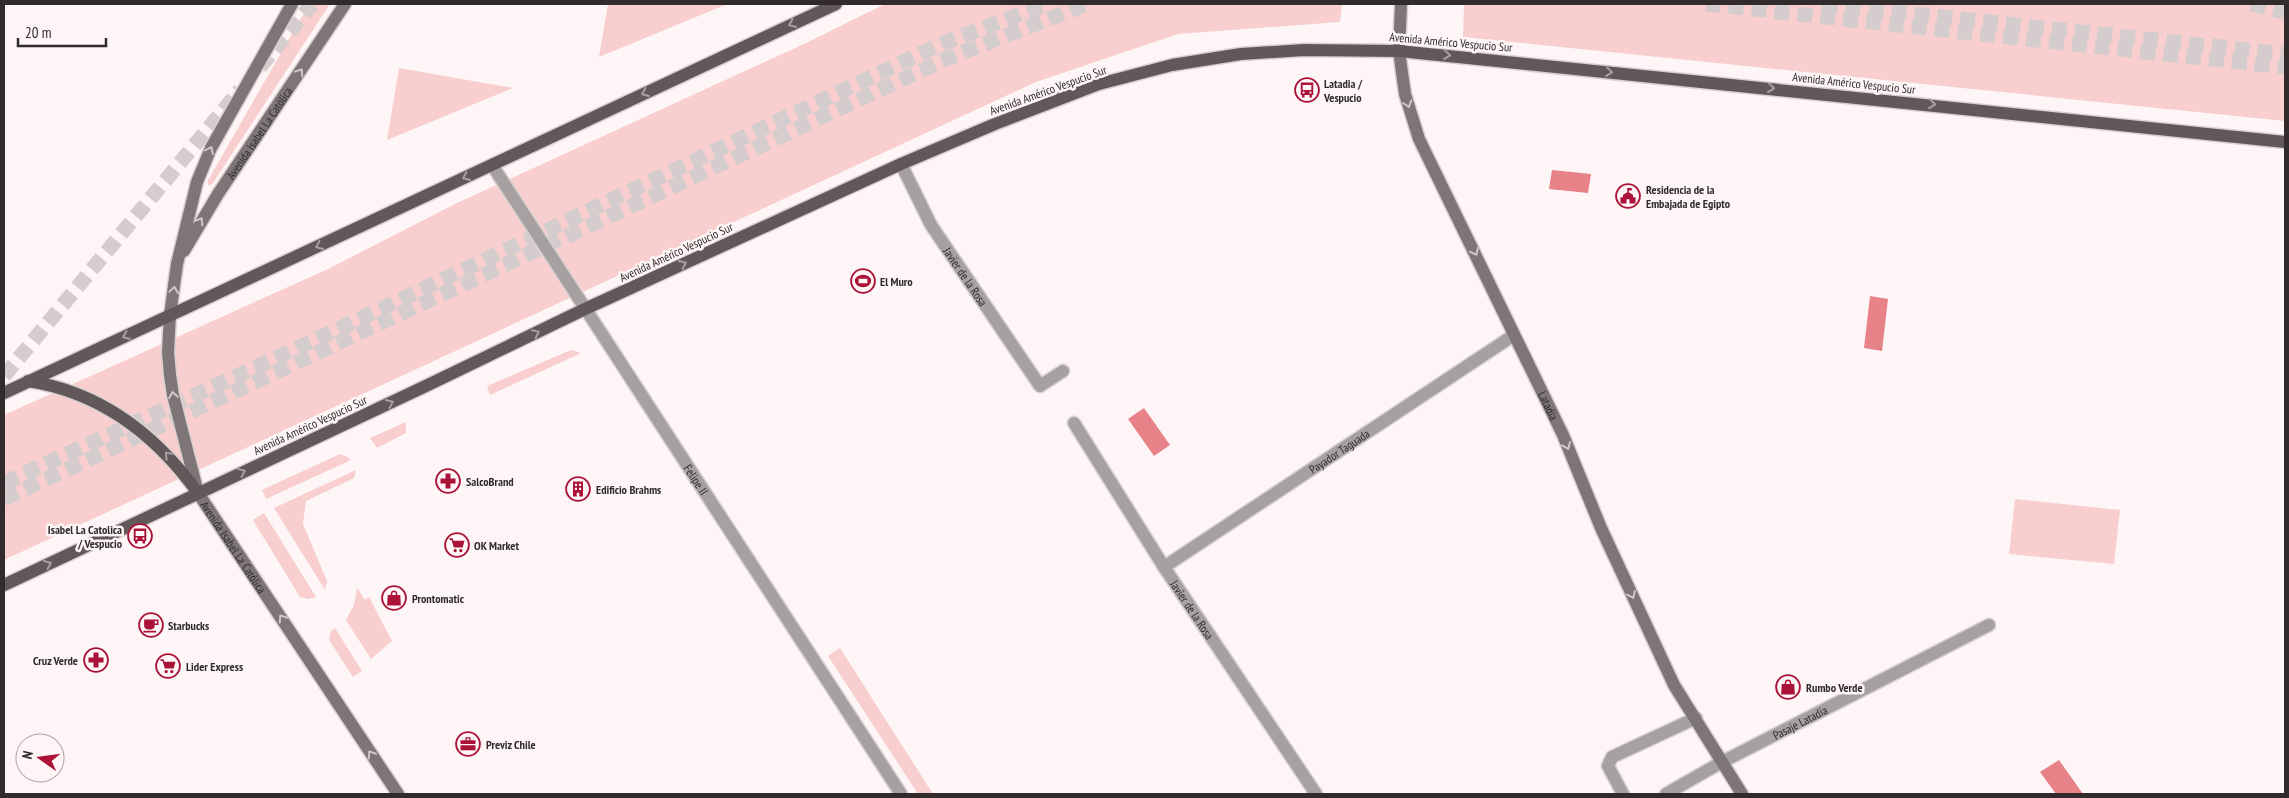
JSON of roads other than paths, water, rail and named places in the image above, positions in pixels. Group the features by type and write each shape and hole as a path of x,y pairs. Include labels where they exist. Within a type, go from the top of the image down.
{"main road":[{"name":"Avenida Isabel La Católica","path":"292,4 210,148 197,182 177,264 170,316 168,352 173,395 198,493 398,794"},
{"name":"Avenida Isabel La Católica","path":"177,264 197,226 345,4"},
{"path":"4,392 836,4"},
{"name":"Latadía","path":"1401,4 1399,50 1405,94 1419,139 1563,435 1601,528 1674,685 1742,794"},
{"name":"Avenida Américo Vespucio Sur","path":"4,585 585,309 902,164 994,124 1099,84 1172,65 1250,54 1313,50 1399,50 2285,142"},
{"path":"28,381 50,384 80,394 134,424 159,445 181,469 198,493"}],"street":[{"name":"Javier de la Rosa","path":"902,164 931,225 1040,386 1063,371"},
{"name":"Felipe II","path":"492,165 900,794"},
{"name":"Payador Taguada","path":"1164,567 1514,335"},
{"name":"Javier de la Rosa","path":"1074,423 1164,567 1316,794"},
{"name":"Pasaje Latadía","path":"1666,794 1722,762 1988,625"},
{"path":"1624,794 1608,766 1612,757 1696,718"}],"tunnel":[{"path":"260,67 312,4"},
{"path":"4,483 315,340 941,44 1047,4"},
{"path":"4,499 946,59 1087,4"},
{"path":"1706,4 2285,67"},
{"path":"1823,4 2285,54"},
{"path":"2251,4 2285,12"},
{"path":"4,376 240,90"}],"place":[{"name":"Latadia / Vespucio","path":"1307,90"},
{"name":"Residencia de la Embajada de Egipto","path":"1628,196"},
{"name":"El Muro","path":"863,281"},
{"name":"SalcoBrand","path":"448,481"},
{"name":"Edificio Brahms","path":"578,489"},
{"name":"Isabel La Catolica / Vespucio","path":"140,536"},
{"name":"OK Market","path":"457,545"},
{"name":"Prontomatic","path":"394,598"},
{"name":"Starbucks","path":"151,625"},
{"name":"Cruz Verde","path":"96,660"},
{"name":"Lider Express","path":"168,666"},
{"name":"Rumbo Verde","path":"1788,687"},
{"name":"Previz Chile","path":"468,744"}]}
